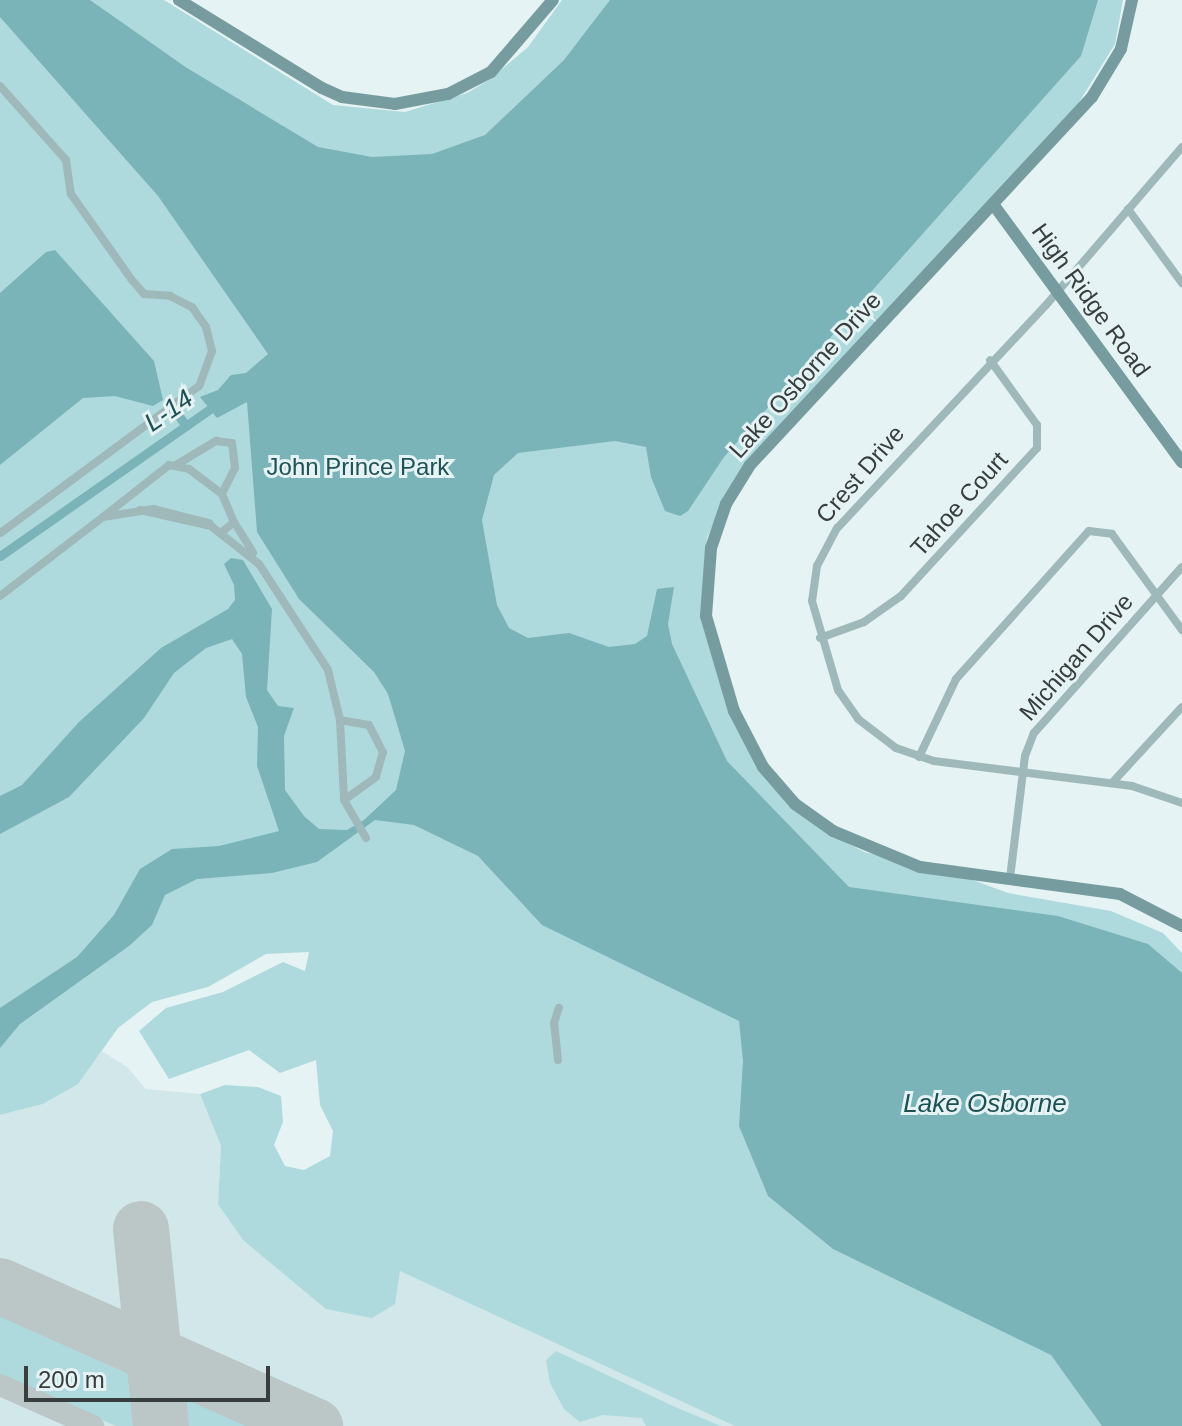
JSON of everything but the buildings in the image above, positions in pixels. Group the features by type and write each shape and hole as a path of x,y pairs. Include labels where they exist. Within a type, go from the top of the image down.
{"street":[{"path":"179,0 332,92 395,104 448,94 491,72 553,0"},
{"name":"Lake Osborne Drive","path":"1132,0 1121,49 1105,80 750,465 718,526 705,593 709,638 734,711 763,767 795,804 853,842 920,867 1120,894 1182,926"},
{"path":"0,86 66,160 71,194 132,280 144,294 170,296 192,307 206,327 212,351 199,386 0,533"},
{"name":"Crest Drive","path":"1182,147 829,540 814,580 820,638 838,690 858,719 886,742 919,757 1112,783 1182,803"},
{"name":"High Ridge Road","path":"993,204 1182,462"},
{"path":"1128,209 1182,283"},
{"name":"Tahoe Court","path":"820,638 864,622 899,598 1037,448 1037,425 990,360"},
{"path":"0,596 161,470 176,465 204,446 230,440 235,468 222,494"},
{"path":"176,465 222,494 234,522 259,564 328,670 340,720 344,800 366,838"},
{"path":"137,510 131,500 141,488"},
{"path":"103,517 137,510 184,513 222,532 259,564"},
{"path":"222,532 234,522"},
{"path":"919,757 945,698 970,660 1089,531 1112,534 1182,630"},
{"name":"Michigan Drive","path":"1010,878 1023,772 1041,723 1182,567"},
{"path":"1112,783 1182,707"},
{"path":"340,720 369,725 383,752 376,777 344,800"},
{"path":"558,1060 554,1023 559,1008"}],"shaded area":[{"path":"102,1051 127,1067 146,1089 200,1094 221,1146 218,1204 400,1270 736,1426 0,1426 0,1115 43,1104 77,1084"}],"green space":[{"name":"John Prince Park","path":"0,0 164,0 333,105 405,112 467,93 489,80 528,47 562,0 1123,0 1115,44 1078,104 725,499 707,538 704,571 709,642 742,739 826,831 864,852 951,872 1008,893 1111,911 1163,933 1182,953 1182,1426 735,1426 400,1271 395,1304 372,1318 326,1309 243,1240 218,1204 221,1146 200,1094 225,1085 258,1087 281,1096 283,1122 274,1145 285,1166 304,1170 330,1156 333,1131 320,1105 316,1060 280,1073 249,1050 169,1079 139,1031 166,1008 223,992 283,962 305,971 309,952 266,954 208,987 152,1002 118,1028 78,1084 43,1104 0,1115"},
{"path":"0,1306 142,1370 147,1426 116,1426 0,1375"},
{"path":"556,1351 721,1426 646,1426 642,1418 603,1415 580,1422 564,1409 550,1383 546,1360"},
{"path":"171,1387 260,1426 178,1426"}],"water":[{"name":"Lake Osborne","path":"0,0 90,0 187,68 318,147 372,157 432,154 485,135 564,60 610,0 1098,0 1081,56 724,457 688,511 680,516 665,511 651,477 646,447 615,441 518,453 494,475 482,520 497,605 509,628 528,638 569,633 609,647 635,644 647,636 657,589 674,587 668,624 672,644 727,761 849,887 1058,916 1148,944 1182,973 1182,1426 1102,1426 1051,1355 833,1249 768,1196 739,1126 743,1061 739,1021 542,925 478,856 414,825 375,820 317,862 272,873 197,879 165,895 152,925 129,946 20,1024 0,1048 0,1008 77,957 114,915 140,869 172,849 219,846 279,831 257,766 258,727 246,697 242,654 232,639 206,648 174,673 144,718 69,797 0,834 0,796 22,785 79,722 161,648 228,609 235,600 234,585 224,564 231,558 243,560 272,609 267,690 278,706 294,708 284,736 285,790 304,816 319,829 347,830 364,820 396,790 405,751 388,694 374,672 299,599 257,532 247,402 217,418 200,397 218,390 231,375 246,373 268,354 158,196 0,17"},
{"path":"55,250 154,361 163,400 153,406 115,396 83,398 0,465 0,293 46,252"}],"waterway":[{"name":"L-14","path":"0,556 217,404"},
{"path":"176,412 186,426"}],"taxiway":[{"path":"0,1385 93,1426"}],"runway":[{"path":"141,1229 161,1426"},
{"path":"0,1286 315,1426"}]}
